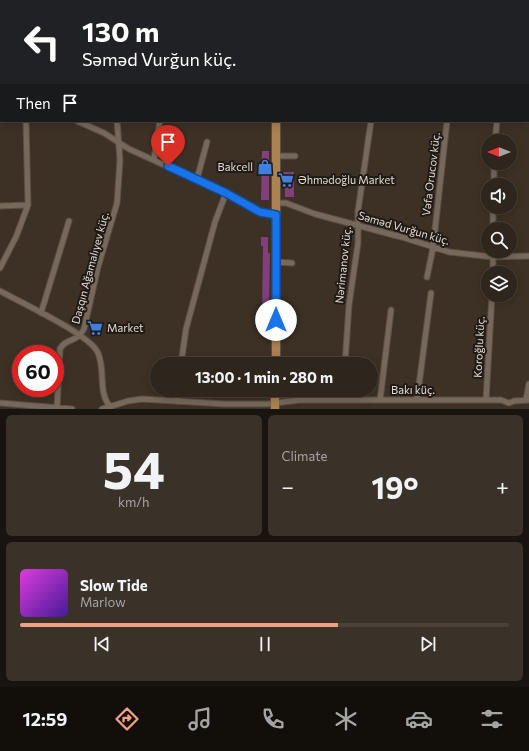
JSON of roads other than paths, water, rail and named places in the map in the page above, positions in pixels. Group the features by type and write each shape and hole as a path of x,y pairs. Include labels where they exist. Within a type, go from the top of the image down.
{"main road":[{"path":"276,122 276,357"}],"street":[{"path":"0,268 16,237 28,205 26,122"},
{"path":"79,122 104,133 129,149 197,179 260,212 276,215"},
{"name":"Daşqın Ağamalıyev küç.","path":"58,408 60,349 64,343 81,336 84,329 98,267 117,203 120,160 118,122"},
{"path":"154,159 160,122"},
{"name":"Nərimanov küç.","path":"345,357 349,305 358,243 358,210 371,122"},
{"name":"Vəfa Orucov küç.","path":"427,277 433,248 447,122"},
{"path":"496,134 497,122"},
{"path":"197,179 207,142"},
{"path":"276,156 295,156"},
{"path":"182,357 186,329 215,222 226,193"},
{"name":"Səməd Vurğun küç.","path":"276,203 286,204 315,214 405,238 433,248 460,254 481,254"},
{"path":"0,206 28,205"},
{"path":"41,313 69,221"},
{"name":"Səməd Vurğun küç.","path":"517,255 529,256"},
{"path":"276,262 292,263"},
{"path":"0,291 81,336 96,348 101,365 102,388 105,399 111,408"},
{"path":"417,400 431,293"},
{"name":"Koroğlu küç.","path":"486,400 492,302"},
{"path":"380,400 391,310"},
{"path":"527,400 529,384"},
{"path":"177,397 177,401"},
{"name":"Bakı küç.","path":"102,409 111,408 134,399 177,401 225,406 275,406 300,400 501,400 510,403 514,401 527,400"},
{"path":"0,402 23,407 72,409"},
{"path":"510,403 511,409"}],"place":[{"name":"Bakcell","path":"265,167"},
{"name":"Əhmədoğlu Market","path":"286,180"},
{"name":"Market","path":"95,328"}]}
